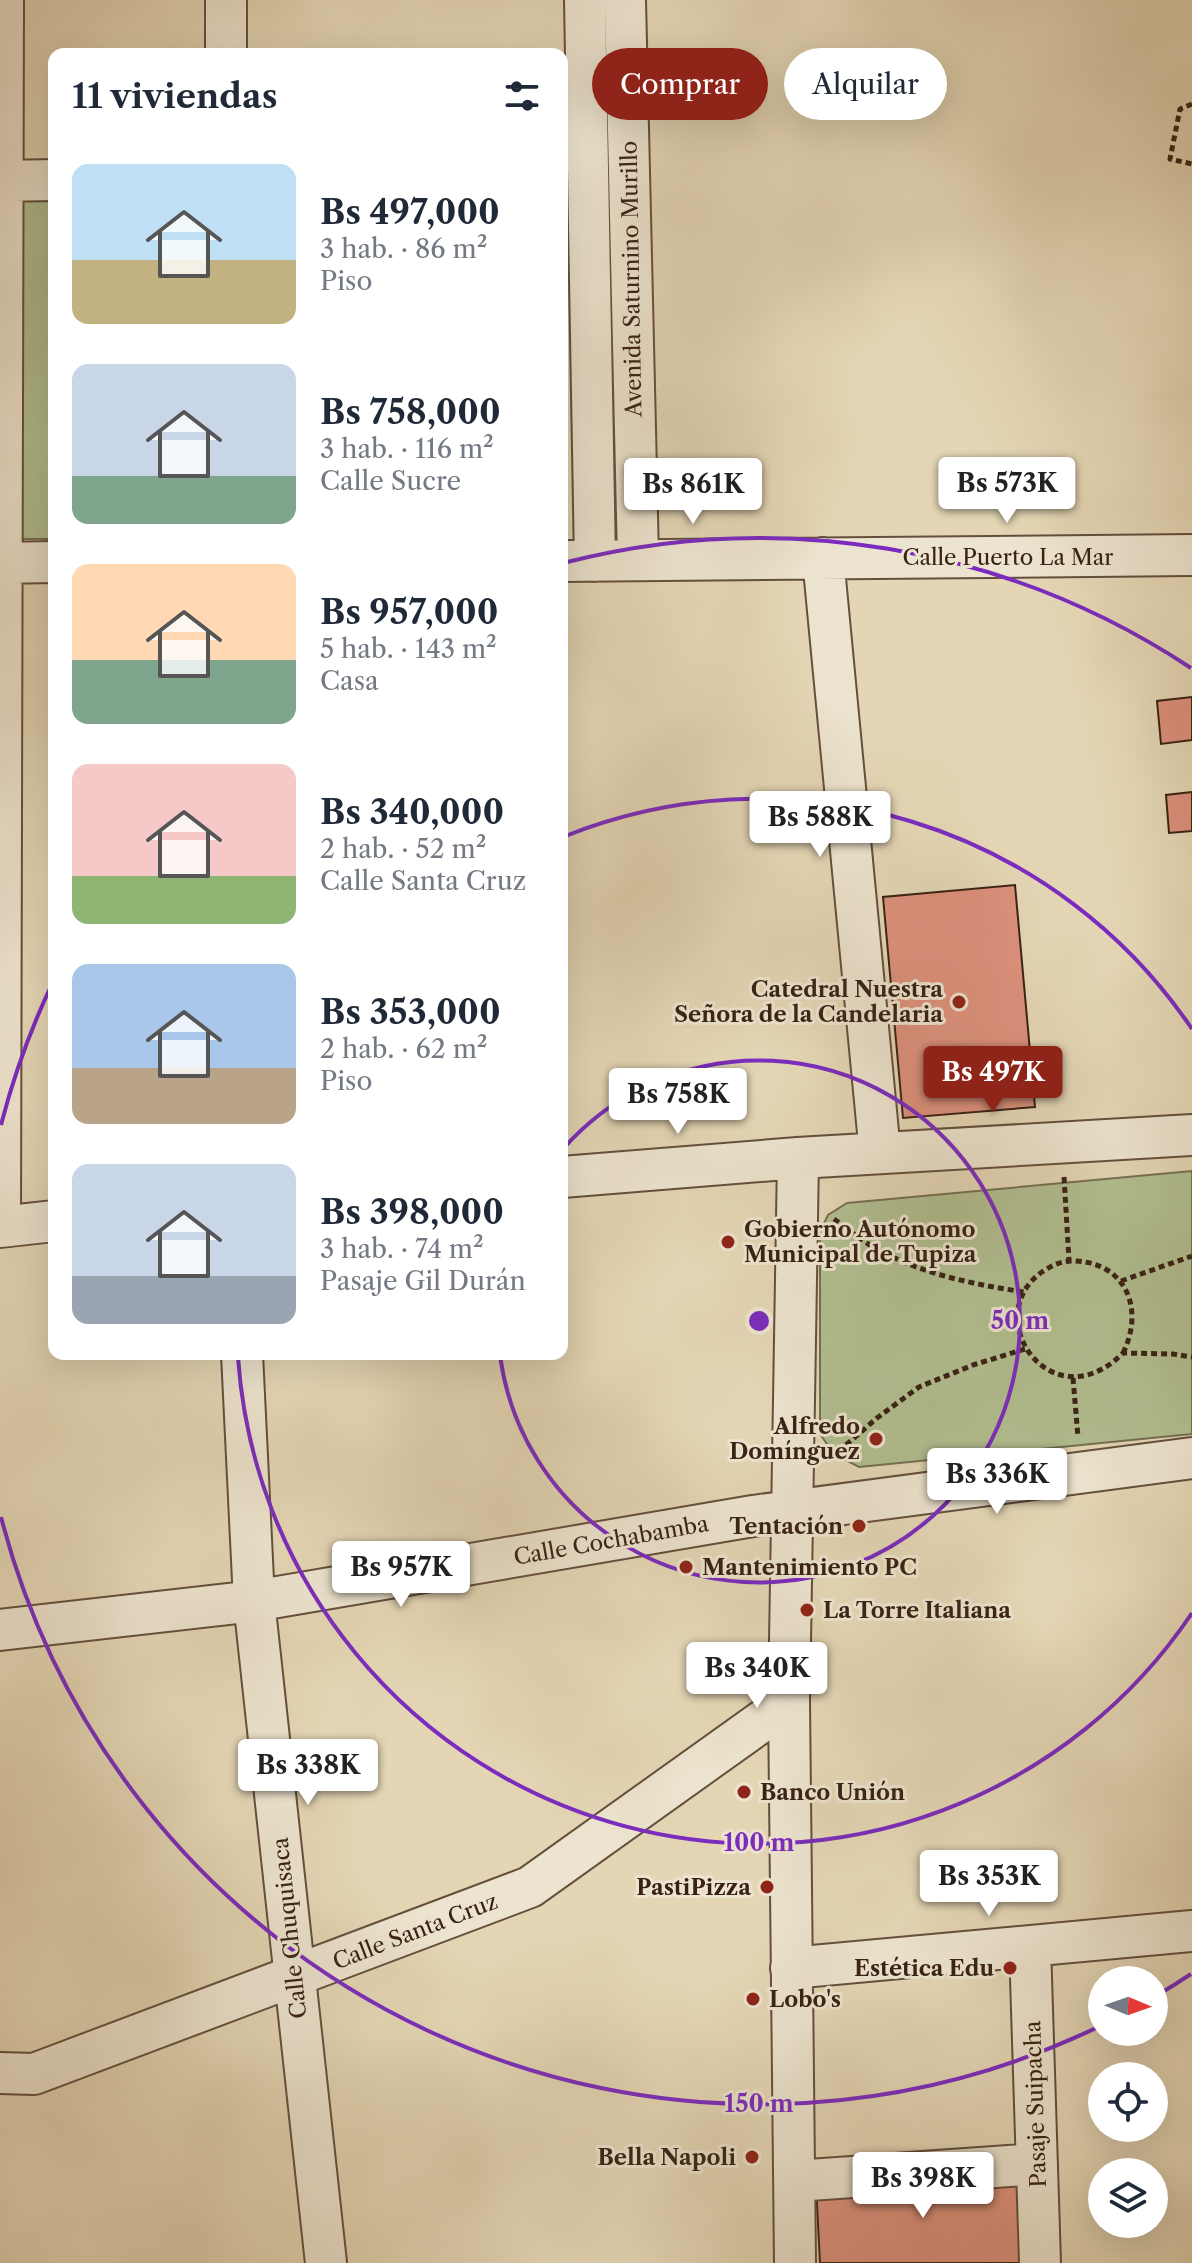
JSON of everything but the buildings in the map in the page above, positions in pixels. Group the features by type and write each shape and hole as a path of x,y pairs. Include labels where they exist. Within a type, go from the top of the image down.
{"street":[{"path":"3,0 0,1227 48,1222"},
{"path":"226,0 226,48"},
{"name":"Avenida Saturnino Murillo","path":"578,561 585,0"},
{"name":"Avenida Saturnino Murillo","path":"625,0 638,558"},
{"path":"2,181 48,180"},
{"name":"Calle Puerto La Mar","path":"578,561 638,558 1192,555"},
{"path":"823,558 880,1153"},
{"path":"1,563 48,562"},
{"path":"568,1177 798,1158 1192,1135"},
{"path":"795,2263 789,1702 798,1158"},
{"name":"Calle Chuquisaca","path":"242,1360 254,1601 326,2263"},
{"name":"Calle Cochabamba","path":"0,1630 254,1601 794,1511 1192,1458"},
{"name":"Calle Santa Cruz","path":"0,2073 34,2074 530,1887 789,1702"},
{"path":"791,1968 1192,1931"},
{"name":"Pasaje Suipacha","path":"1030,1946 1040,2263"},
{"path":"795,2181 1037,2164"}],"path":[{"path":"1192,104 1180,109 1170,159 1192,164"},
{"path":"1062,1142 1069,1260"},
{"path":"828,1215 874,1247 920,1268 970,1284 1024,1292"},
{"path":"1121,1281 1192,1256"},
{"path":"1069,1260 1089,1261 1106,1268 1121,1281 1130,1298 1134,1317 1132,1336 1123,1353 1109,1367 1073,1378 1055,1374 1038,1364 1025,1349 1018,1330 1018,1310 1024,1292 1035,1276 1051,1265 1069,1260"},
{"path":"826,1465 845,1445 919,1387 973,1365 1025,1349"},
{"path":"1123,1353 1192,1357"},
{"path":"1073,1378 1082,1473"}],"green space":[{"path":"18,197 48,197 48,539 19,539"},
{"path":"1192,1171 1192,1434 859,1467 834,1454 820,1434 820,1232 828,1215 847,1203"}],"place":[{"name":"Catedral Nuestra Señora de la Candelaria","path":"959,1002"},
{"name":"Gobierno Autónomo Municipal de Tupiza","path":"728,1242"},
{"name":"Alfredo Domínguez","path":"876,1439"},
{"name":"Tentación","path":"859,1526"},
{"name":"Mantenimiento PC","path":"686,1567"},
{"name":"La Torre Italiana","path":"807,1610"},
{"name":"Banco Unión","path":"744,1792"},
{"name":"PastiPizza","path":"767,1887"},
{"name":"Estética Edu","path":"1010,1968"},
{"name":"Lobo's","path":"753,1999"},
{"name":"Bella Napoli","path":"752,2157"}]}
